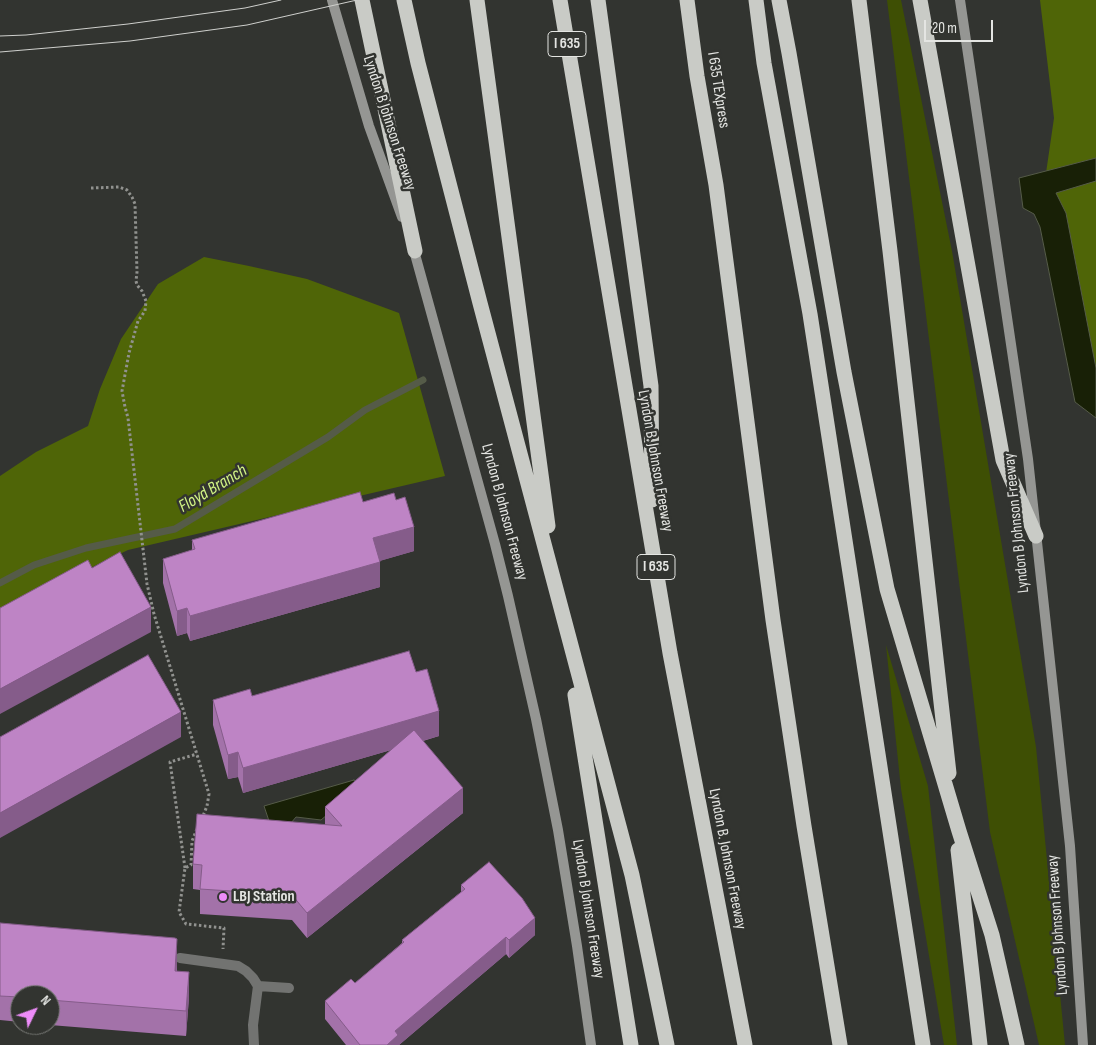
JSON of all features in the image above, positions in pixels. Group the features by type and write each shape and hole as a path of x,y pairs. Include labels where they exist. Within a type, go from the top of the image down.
{"highway":[{"path":"362,0 415,251"},
{"path":"404,0 418,63 480,303 632,876 667,1045"},
{"path":"477,0 543,495 631,1045"},
{"name":"Lyndon B. Johnson Freeway","path":"560,0 674,672 744,1045"},
{"path":"598,0 651,386 652,544"},
{"name":"I 635 TEXpress","path":"687,0 697,76 716,185 773,620 840,1045"},
{"path":"756,0 764,63 810,314 923,1045"},
{"path":"778,0 789,53 844,372 887,589 956,822 992,935 1017,1045"},
{"path":"859,0 890,251 980,1045"},
{"path":"920,0 1003,460 1036,536"}],"main road":[{"name":"Lyndon B Johnson Freeway","path":"332,0 369,126 415,251 495,544 536,719 560,840 591,1045"},
{"name":"Lyndon B Johnson Freeway","path":"960,0 1028,459 1070,846 1083,1045"}],"lane":[{"path":"180,958 238,966 253,978 258,986 252,1025 254,1045"},
{"path":"258,986 290,988"}],"path":[{"path":"91,188 119,187 127,190 135,204 136,281 146,301 145,311 138,321 129,353 122,391 128,418 147,584 154,614 209,794 207,806 192,841 191,865 185,868"},
{"path":"197,754 170,762 185,868 179,912 186,924 224,928"}],"green space":[{"path":"887,0 901,0 952,251 1036,747 1065,1045 1039,1045 990,832"},
{"path":"1040,0 1096,0 1096,409 1046,173 1054,118"},
{"path":"204,257 307,279 399,313 445,476 128,550 0,611 0,476 36,452 88,426 100,389 121,339 158,284"},
{"path":"886,645 928,786 957,1045 944,1045 901,789"}],"shaded area":[{"path":"1096,158 1096,181 1056,193 1066,213 1096,368 1096,418 1075,402 1040,227 1034,214 1023,208 1019,178"},
{"path":"354,780 360,787 321,820 296,817 286,829 271,827 264,806"}],"building":[{"path":"360,492 363,502 394,493 396,500 405,497 414,527 373,538 380,562 190,616 187,608 177,611 163,559 195,549 192,540"},
{"path":"120,552 151,607 0,689 0,608 88,560 92,568"},
{"path":"409,651 416,672 427,669 439,711 243,768 238,752 228,755 213,700 250,689 252,696"},
{"path":"148,655 181,712 0,813 0,737"},
{"path":"414,730 463,788 307,913 292,895 200,889 202,865 193,864 197,814 342,826 325,807"},
{"path":"489,862 522,898 535,918 509,940 506,937 395,1031 398,1035 387,1045 360,1045 325,1001 351,979 355,983 404,942 402,940 465,889 461,885"},
{"path":"0,923 175,938 177,939 175,971 189,972 186,1011 60,1001 60,985 10,985 10,996 0,996"}],"waterway":[{"name":"Floyd Branch","path":"0,583 34,565 86,548 175,529 328,437 365,410 423,380"}],"tram line":[{"path":"0,36 128,24 245,8 281,0"},
{"path":"0,52 130,41 247,25 357,0"}],"place":[{"name":"LBJ Station","path":"223,897"}]}
